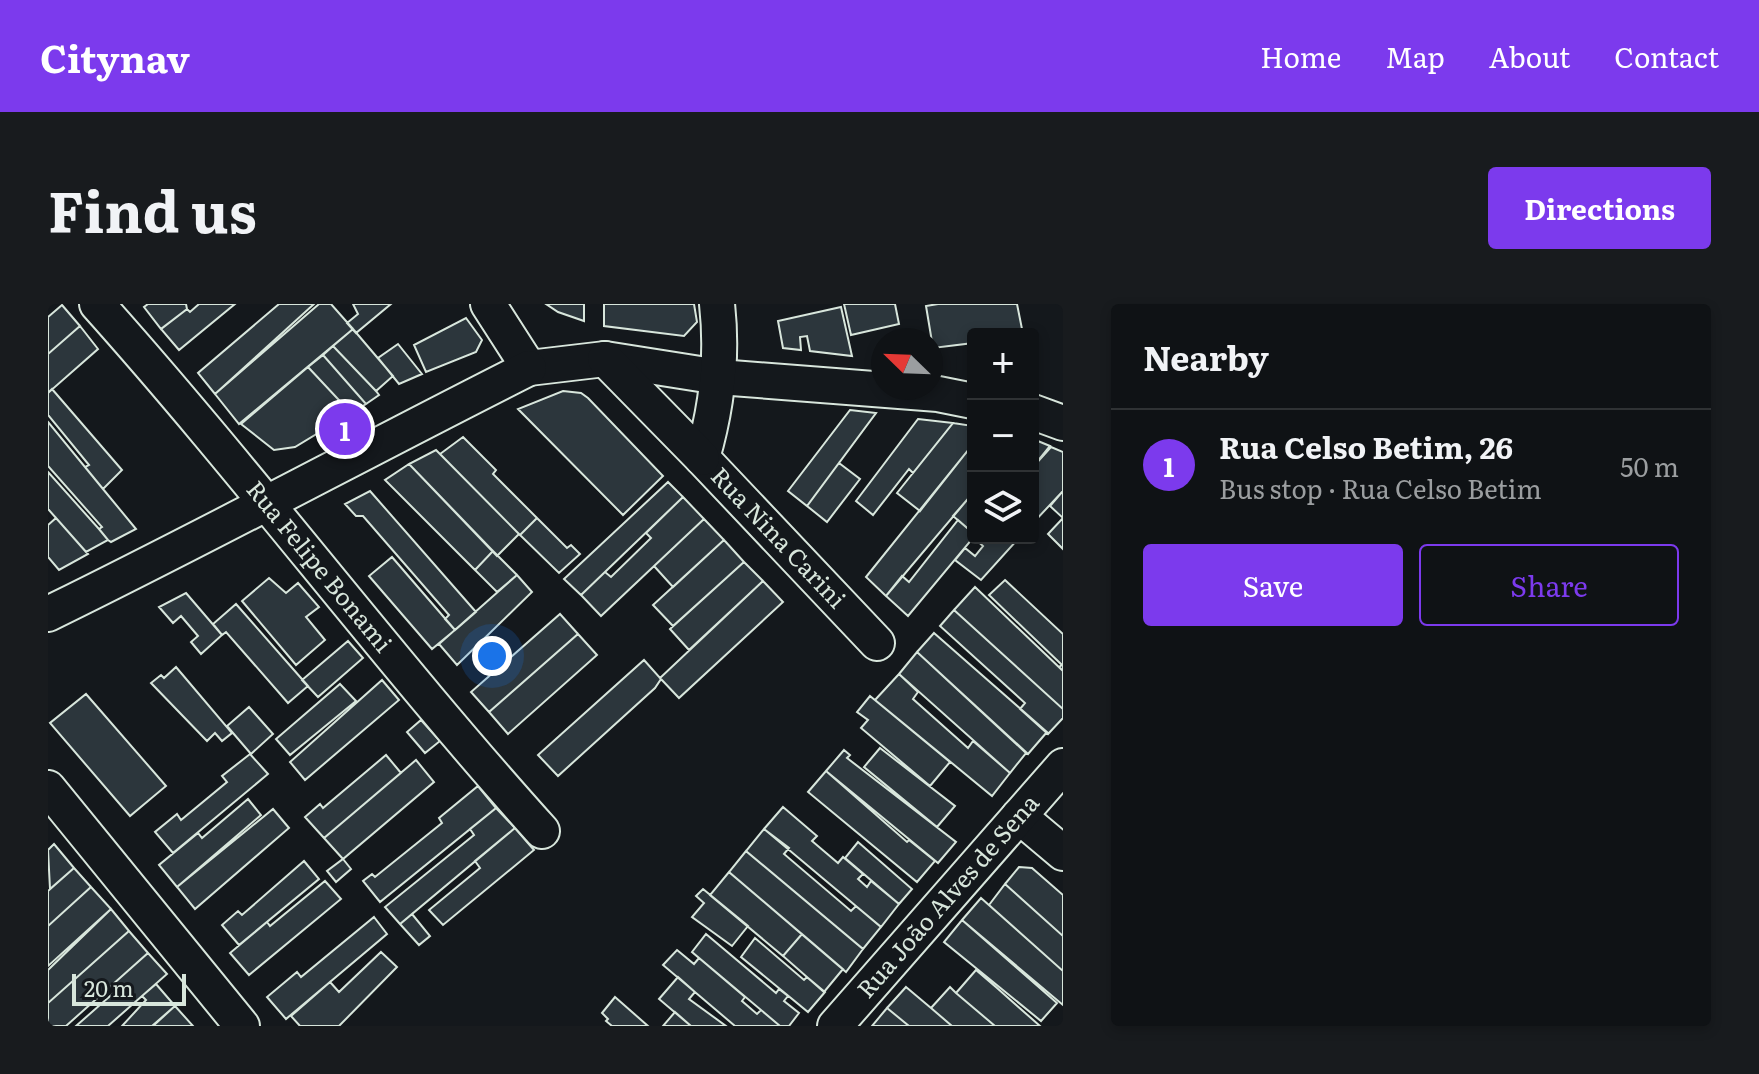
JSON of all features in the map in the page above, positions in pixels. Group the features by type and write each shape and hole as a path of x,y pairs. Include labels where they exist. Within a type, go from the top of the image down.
{"street":[{"name":"Rua Felipe Bonami","path":"97,304 184,401 465,746 542,831"},
{"path":"488,304 529,368"},
{"name":"Rua Nina Carini","path":"717,304 719,377 702,458 877,643"},
{"path":"48,614 529,368 605,359 719,377 938,394 968,400"},
{"path":"605,359 702,458"},
{"path":"1039,414 1063,423"},
{"name":"Rua João Alves de Sena","path":"835,1026 1063,766"},
{"path":"48,788 242,1026"},
{"path":"1019,816 1063,853"}],"building":[{"path":"148,304 186,304 187,309 161,329 144,307"},
{"path":"199,304 235,304 179,350 161,329 187,309 190,312"},
{"path":"279,304 314,304 215,394 198,373"},
{"path":"319,304 331,304 353,329 239,424 215,394"},
{"path":"353,304 391,304 356,333 347,323 358,314"},
{"path":"546,304 584,304 584,321 558,312"},
{"path":"604,304 694,304 697,322 684,336 604,326"},
{"path":"844,304 895,304 899,324 851,335"},
{"path":"1017,304 1022,328 967,328 967,344 943,347 943,328 930,328 926,306"},
{"path":"62,305 80,326 48,354 48,317"},
{"path":"841,307 852,356 810,351 807,336 800,337 801,350 783,348 778,321"},
{"path":"466,318 482,340 476,352 426,372 414,345"},
{"path":"80,326 98,349 48,393 48,354"},
{"path":"353,329 393,376 376,391 333,346"},
{"path":"398,344 422,374 399,384 378,358"},
{"path":"333,346 379,395 366,404 323,355"},
{"path":"323,355 366,404 351,413 308,367"},
{"path":"308,367 351,413 295,447 274,450 241,424"},
{"path":"52,389 122,470 103,489 85,467 89,465 48,415 48,393"},
{"path":"563,391 581,393 588,398 663,476 623,515 518,409"},
{"path":"850,410 876,413 807,506 788,491"},
{"path":"918,419 953,423 913,473 909,469 873,515 856,501"},
{"path":"48,422 136,529 111,542 108,540 99,529 102,527 48,466"},
{"path":"953,423 967,425 967,452 920,511 897,493"},
{"path":"463,437 496,470 493,474 537,518 520,535 440,454"},
{"path":"1039,441 1050,446 1039,460"},
{"path":"1051,447 1063,452 1063,491 1039,517 1039,472 1039,460"},
{"path":"436,450 519,534 497,556 409,464"},
{"path":"967,451 967,500 886,596 866,577"},
{"path":"839,463 860,479 827,522 807,506"},
{"path":"409,464 493,551 475,570 385,480"},
{"path":"48,472 108,540 86,552 48,509"},
{"path":"668,482 683,497 581,595 564,579"},
{"path":"370,491 476,612 455,630 445,619 449,615 363,516 356,516 345,504"},
{"path":"1063,491 1063,518 1050,506"},
{"path":"683,497 704,519 601,616 581,595 605,572 611,577 651,538 646,533"},
{"path":"967,500 967,528 953,516"},
{"path":"56,518 88,554 59,570 48,557 48,525"},
{"path":"537,518 567,548 571,545 580,554 559,573 520,535"},
{"path":"1063,518 1063,549 1048,534"},
{"path":"704,519 724,540 673,587 654,566"},
{"path":"958,520 967,528 968,544 908,616 886,596 902,576 909,582"},
{"path":"724,540 744,562 673,626 653,605"},
{"path":"981,544 1014,544 981,580 955,560 965,548 975,556 983,546"},
{"path":"493,551 517,575 497,592 475,570"},
{"path":"392,557 455,630 432,649 369,576"},
{"path":"744,562 763,581 689,650 670,629"},
{"path":"517,575 532,592 457,665 439,644"},
{"path":"269,578 286,593 298,583 319,607 306,617 325,640 296,665 242,601"},
{"path":"1005,580 1063,634 1063,671 1059,667 1062,665 989,595"},
{"path":"763,581 783,602 679,698 660,678"},
{"path":"975,587 1063,671 1063,709 954,610"},
{"path":"186,593 222,635 201,654 191,642 198,636 181,616 173,623 159,607"},
{"path":"236,604 308,686 288,703 226,632 222,635 213,624"},
{"path":"954,610 1063,709 1063,718 1048,734 1020,709 1025,703 940,626"},
{"path":"560,614 578,634 489,712 471,692"},
{"path":"934,633 1047,732 1028,754 917,652"},
{"path":"578,634 597,655 508,734 489,712"},
{"path":"348,641 363,658 318,697 302,680"},
{"path":"917,652 1026,753 1010,773 899,674"},
{"path":"644,660 661,679 655,688 558,776 538,755"},
{"path":"176,667 232,733 222,741 215,733 207,741 151,683 161,675 164,678"},
{"path":"899,674 918,692 913,699 968,748 973,741 1010,773 992,796 875,700"},
{"path":"382,680 399,700 305,780 290,762"},
{"path":"340,684 356,701 290,755 276,739"},
{"path":"86,694 166,786 130,816 50,723"},
{"path":"870,696 950,762 930,786 861,728 868,720 857,712"},
{"path":"249,707 273,734 251,754 227,726"},
{"path":"421,720 440,741 425,753 407,732"},
{"path":"880,748 955,806 937,827 864,767"},
{"path":"844,750 850,755 847,758 956,842 938,863 826,771"},
{"path":"250,754 268,774 173,853 155,832 177,814 181,820 227,782 222,776"},
{"path":"386,755 401,773 324,838 305,817 320,804 323,808"},
{"path":"416,760 434,782 343,859 324,838"},
{"path":"826,771 907,842 909,840 935,861 917,882 808,792"},
{"path":"478,786 496,808 380,902 363,881 372,874 375,877 442,823 439,818"},
{"path":"248,799 261,815 177,887 159,865 198,833 202,838"},
{"path":"783,807 817,836 812,841 838,863 843,857 863,874 858,879 867,887 871,881 899,904 881,927 764,829"},
{"path":"496,808 515,828 400,924 385,907 474,835 470,829"},
{"path":"273,809 289,828 195,909 177,887"},
{"path":"515,828 534,850 443,925 429,910 480,868 475,861"},
{"path":"764,829 789,848 784,854 851,911 856,906 881,927 863,949 746,851"},
{"path":"858,842 912,889 899,904 845,858"},
{"path":"54,844 74,868 50,889 48,850"},
{"path":"746,851 863,949 846,972 729,872"},
{"path":"343,859 351,869 336,882 327,871"},
{"path":"304,861 319,879 239,945 222,925 238,911 242,915"},
{"path":"1019,867 1032,868 1063,895 1063,936 1005,884"},
{"path":"74,868 91,887 48,926 48,891"},
{"path":"729,872 802,934 783,956 710,895"},
{"path":"325,881 341,899 249,975 230,953 267,922 270,926"},
{"path":"1005,884 1063,936 1063,971 989,905"},
{"path":"91,887 111,909 48,966 48,926"},
{"path":"703,889 748,926 732,946 692,917 704,903 696,896"},
{"path":"981,898 1063,971 1063,1005 962,920"},
{"path":"111,909 129,931 48,1003 48,970"},
{"path":"412,914 430,936 419,945 400,924"},
{"path":"374,917 387,934 286,1019 267,997 297,972 301,977"},
{"path":"962,920 1057,1003 1041,1021 944,942"},
{"path":"129,931 148,953 66,1026 48,1026 48,1003"},
{"path":"706,934 776,993 779,989 788,996 784,1001 799,1013 789,1026 780,1026 692,952"},
{"path":"802,934 843,969 824,992 783,956"},
{"path":"755,938 804,980 807,977 825,992 808,1012 741,957"},
{"path":"677,950 694,964 699,958 745,997 742,1001 757,1014 761,1010 780,1026 735,1026 663,965"},
{"path":"381,952 397,967 339,1026 300,1026 291,1016 330,982 339,992"},
{"path":"148,953 167,974 108,1026 76,1026 117,990 112,985"},
{"path":"976,970 1040,1026 995,1026 956,993"},
{"path":"678,977 695,992 689,999 726,1026 691,1026 659,999"},
{"path":"156,984 175,1006 153,1026 122,1026 146,1000 142,996"},
{"path":"906,987 952,1026 909,1026 887,1008"},
{"path":"950,987 995,1026 952,1026 931,1008"},
{"path":"615,997 648,1026 612,1026 606,1021 608,1019 602,1013"},
{"path":"175,1006 193,1026 152,1026"},
{"path":"887,1008 909,1026 872,1026"},
{"path":"675,1012 691,1026 663,1026"}],"place":[{"name":"Rua Celso Betim, 26","path":"345,429"}]}
